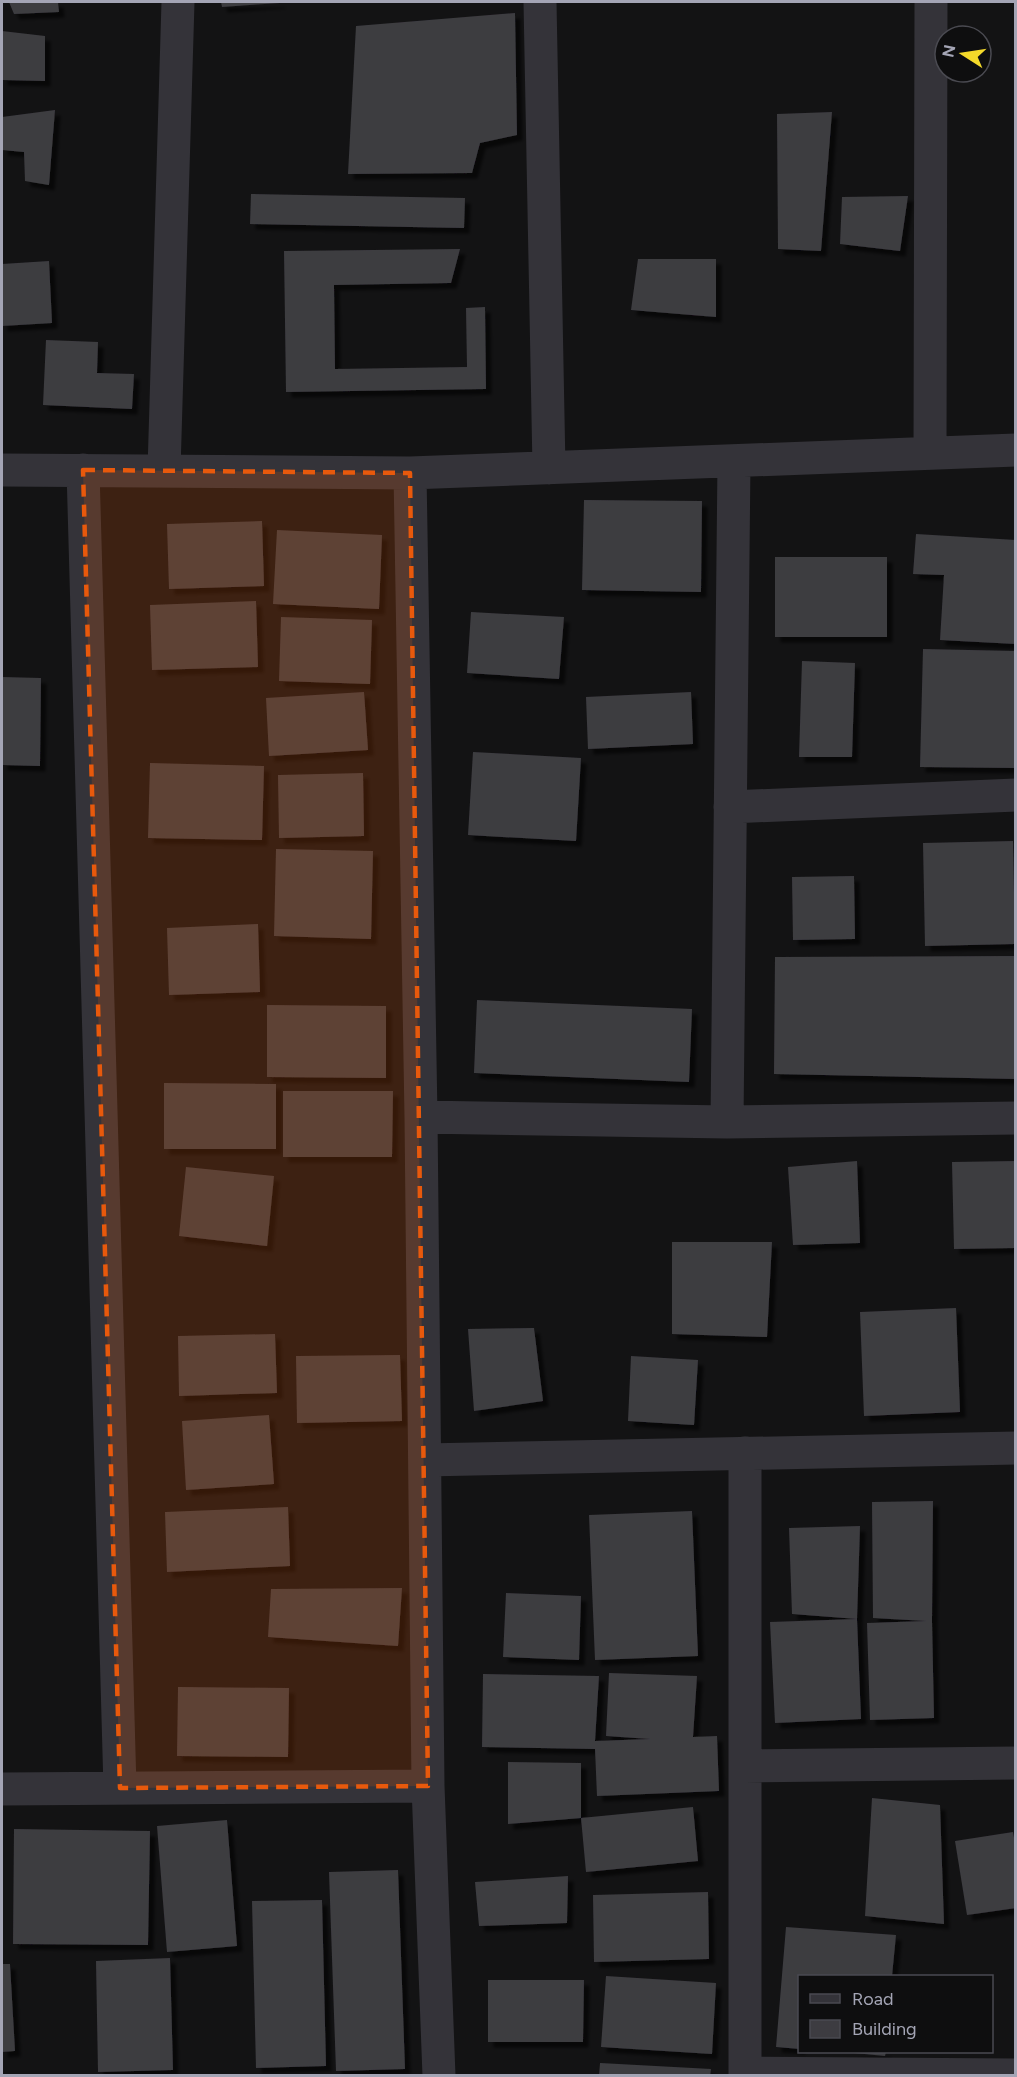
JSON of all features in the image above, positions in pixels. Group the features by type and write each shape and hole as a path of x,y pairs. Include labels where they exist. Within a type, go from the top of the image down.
{"street":[{"path":"164,470 178,2"},
{"path":"540,2 549,468"},
{"path":"930,453 931,2"},
{"path":"2,470 410,473 1016,450"},
{"path":"727,1122 734,461"},
{"path":"83,470 120,1788"},
{"path":"410,473 421,1117 428,1786 439,2076"},
{"path":"730,807 1016,795"},
{"path":"421,1117 727,1122 1016,1118"},
{"path":"425,1460 1016,1448"},
{"path":"745,1454 745,2074 1016,2075"},
{"path":"745,1766 1016,1763"},
{"path":"2,1789 428,1786"}],"highlighted area":[{"path":"83,470 410,473 428,1786 120,1788"}],"building":[{"path":"9,2 58,2 59,12 14,14"},
{"path":"221,2 280,2 280,3 222,7"},
{"path":"515,13 517,135 480,143 472,173 348,174 356,26"},
{"path":"2,31 45,36 45,81 2,80"},
{"path":"55,110 49,185 25,181 24,152 2,150 2,117"},
{"path":"832,112 821,251 778,249 777,114"},
{"path":"251,194 465,198 464,228 250,224"},
{"path":"908,196 900,251 840,244 842,197"},
{"path":"460,249 451,283 334,285 335,369 467,367 466,308 485,307 486,389 286,392 284,251"},
{"path":"638,259 716,259 716,317 631,310"},
{"path":"49,261 52,323 2,326 2,264"},
{"path":"46,340 98,342 97,373 134,374 132,409 43,405"},
{"path":"584,500 702,501 701,592 582,590"},
{"path":"262,521 264,586 169,589 167,524"},
{"path":"277,530 382,535 379,609 273,604"},
{"path":"916,534 1016,540 1016,644 940,640 944,575 913,574"},
{"path":"775,557 887,557 887,637 775,637"},
{"path":"256,601 258,667 152,670 150,605"},
{"path":"471,612 564,617 559,679 467,673"},
{"path":"281,617 372,620 370,684 279,681"},
{"path":"923,649 1016,651 1016,768 920,767"},
{"path":"802,661 855,663 852,757 799,757"},
{"path":"2,677 41,678 40,766 2,765"},
{"path":"364,692 368,750 269,756 266,698"},
{"path":"691,692 693,744 588,749 586,697"},
{"path":"473,752 581,758 576,841 468,835"},
{"path":"150,763 264,766 262,840 148,838"},
{"path":"363,773 364,836 279,838 278,775"},
{"path":"1013,841 1015,944 925,946 923,843"},
{"path":"276,849 373,851 371,939 274,936"},
{"path":"854,876 855,939 793,940 792,877"},
{"path":"258,924 260,992 169,995 167,928"},
{"path":"1015,956 1016,1079 774,1074 775,957"},
{"path":"477,1000 692,1009 689,1082 474,1073"},
{"path":"267,1005 386,1006 386,1078 267,1077"},
{"path":"164,1083 276,1084 276,1149 164,1149"},
{"path":"283,1091 393,1091 392,1157 283,1157"},
{"path":"857,1161 860,1243 793,1245 788,1167"},
{"path":"1016,1161 1016,1248 954,1249 952,1162"},
{"path":"186,1167 274,1176 267,1246 179,1236"},
{"path":"672,1242 772,1242 767,1337 672,1334"},
{"path":"956,1308 960,1412 864,1416 860,1312"},
{"path":"534,1328 543,1401 474,1411 468,1329"},
{"path":"275,1334 277,1393 179,1396 178,1336"},
{"path":"400,1355 402,1421 297,1423 296,1356"},
{"path":"631,1356 698,1360 694,1425 628,1421"},
{"path":"269,1415 274,1484 186,1490 182,1421"},
{"path":"933,1501 934,1718 870,1720 867,1623 926,1621 873,1618 872,1502"},
{"path":"288,1507 290,1566 167,1572 165,1512"},
{"path":"692,1511 698,1656 595,1660 589,1515"},
{"path":"860,1526 857,1619 792,1614 789,1528"},
{"path":"402,1588 398,1646 268,1637 271,1589"},
{"path":"506,1593 581,1596 579,1660 503,1657"},
{"path":"857,1619 861,1719 775,1723 770,1622"},
{"path":"609,1673 697,1676 693,1737 717,1736 719,1791 597,1796 595,1749 482,1747 483,1674 599,1676 595,1741 650,1739 606,1736"},
{"path":"178,1687 289,1688 288,1757 177,1756"},
{"path":"508,1762 581,1763 581,1818 508,1824"},
{"path":"872,1798 940,1805 944,1924 865,1916"},
{"path":"693,1807 698,1861 586,1872 581,1818"},
{"path":"227,1820 237,1946 167,1952 157,1826"},
{"path":"14,1829 150,1831 148,1945 13,1944"},
{"path":"1013,1832 1016,1849 1016,1908 967,1915 955,1841"},
{"path":"398,1870 405,2069 336,2071 329,1872"},
{"path":"568,1876 567,1923 479,1926 475,1882"},
{"path":"708,1892 709,1959 594,1962 593,1895"},
{"path":"322,1900 326,2066 256,2068 252,1901"},
{"path":"786,1927 896,1935 892,1975 798,1975 798,2049 776,2047"},
{"path":"170,1958 173,2070 98,2072 96,1961"},
{"path":"2,1964 10,1964 15,2051 2,2052"},
{"path":"606,1976 716,1983 712,2054 601,2047"},
{"path":"488,1980 584,1980 583,2042 488,2042"},
{"path":"854,2053 886,2053 885,2056"},
{"path":"600,2063 711,2069 710,2076 599,2076"}]}
